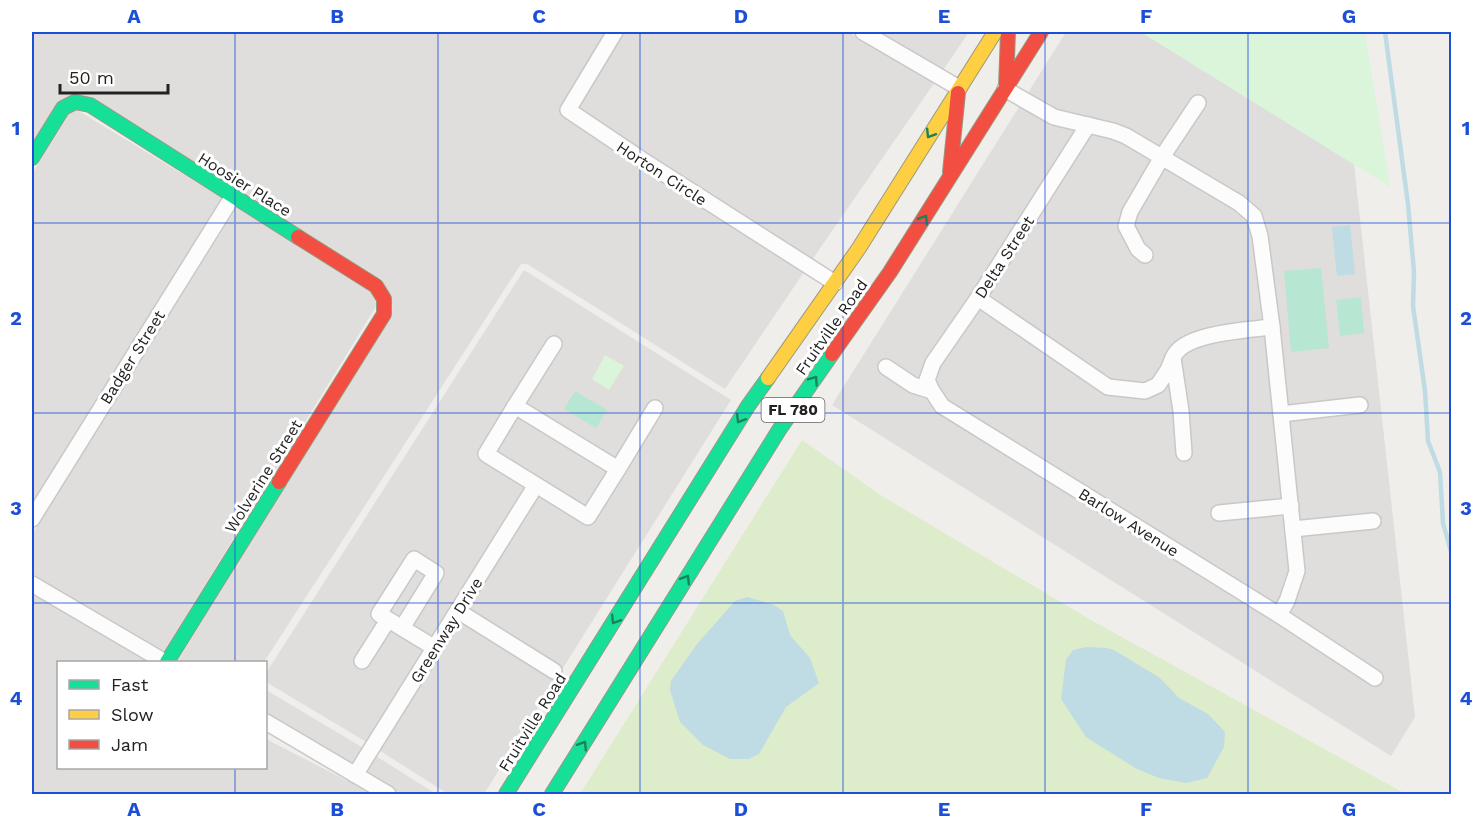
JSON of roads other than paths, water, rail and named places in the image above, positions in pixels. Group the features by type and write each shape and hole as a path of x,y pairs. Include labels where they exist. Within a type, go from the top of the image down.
{"main road":[{"name":"Fruitville Road","path":"506,795 748,406 859,248 995,32"},
{"path":"1005,89 1008,32"},
{"name":"Fruitville Road","path":"552,795 779,430 890,272 1041,32"},
{"path":"950,177 959,88"},
{"name":"Hoosier Place","path":"32,158 63,108 75,102 90,105 376,286 381,292 385,306"},
{"name":"Wolverine Street","path":"167,661 384,314 385,306"}],"street":[{"name":"Horton Circle","path":"615,32 568,110 640,159 835,283"},
{"path":"863,32 959,88"},
{"path":"1005,89 1054,117 1126,136 1239,203 1254,216 1260,236 1272,327 1298,571 1287,602 1279,615"},
{"path":"1145,255 1138,249 1126,226 1130,212 1162,157 1198,103"},
{"name":"Delta Street","path":"932,391 927,380 933,363 978,298 1088,125"},
{"name":"Badger Street","path":"32,519 233,196"},
{"path":"978,298 1108,387 1145,391 1158,385 1178,349 1196,339 1272,327"},
{"path":"554,344 486,454 588,517 655,408"},
{"path":"1173,358 1181,411 1184,453"},
{"name":"Barlow Avenue","path":"886,368 913,385 932,391 942,406 1279,615 1375,678"},
{"path":"1281,414 1360,405"},
{"path":"515,406 618,469"},
{"name":"Greenway Drive","path":"355,775 536,485"},
{"path":"1218,513 1291,506"},
{"path":"1293,529 1373,521"},
{"path":"402,628 436,573 414,559 379,614 388,620 435,648"},
{"path":"32,584 163,661"},
{"path":"458,611 554,671"},
{"path":"362,661 388,620"},
{"path":"267,723 388,795"}],"water":[{"path":"1350,225 1355,274 1337,276 1332,227"},
{"path":"747,597 774,605 783,611 790,635 810,658 819,683 786,707 759,754 749,759 730,759 703,745 680,722 670,690 671,681 697,644 735,601"},
{"path":"1087,647 1114,650 1160,678 1179,698 1208,714 1225,732 1224,747 1207,778 1186,783 1159,778 1137,769 1086,737 1061,699 1066,660 1073,650"}],"waterway":[{"path":"1385,32 1408,204 1414,272 1413,306 1425,391 1428,441 1440,472 1443,523 1452,555"}]}
